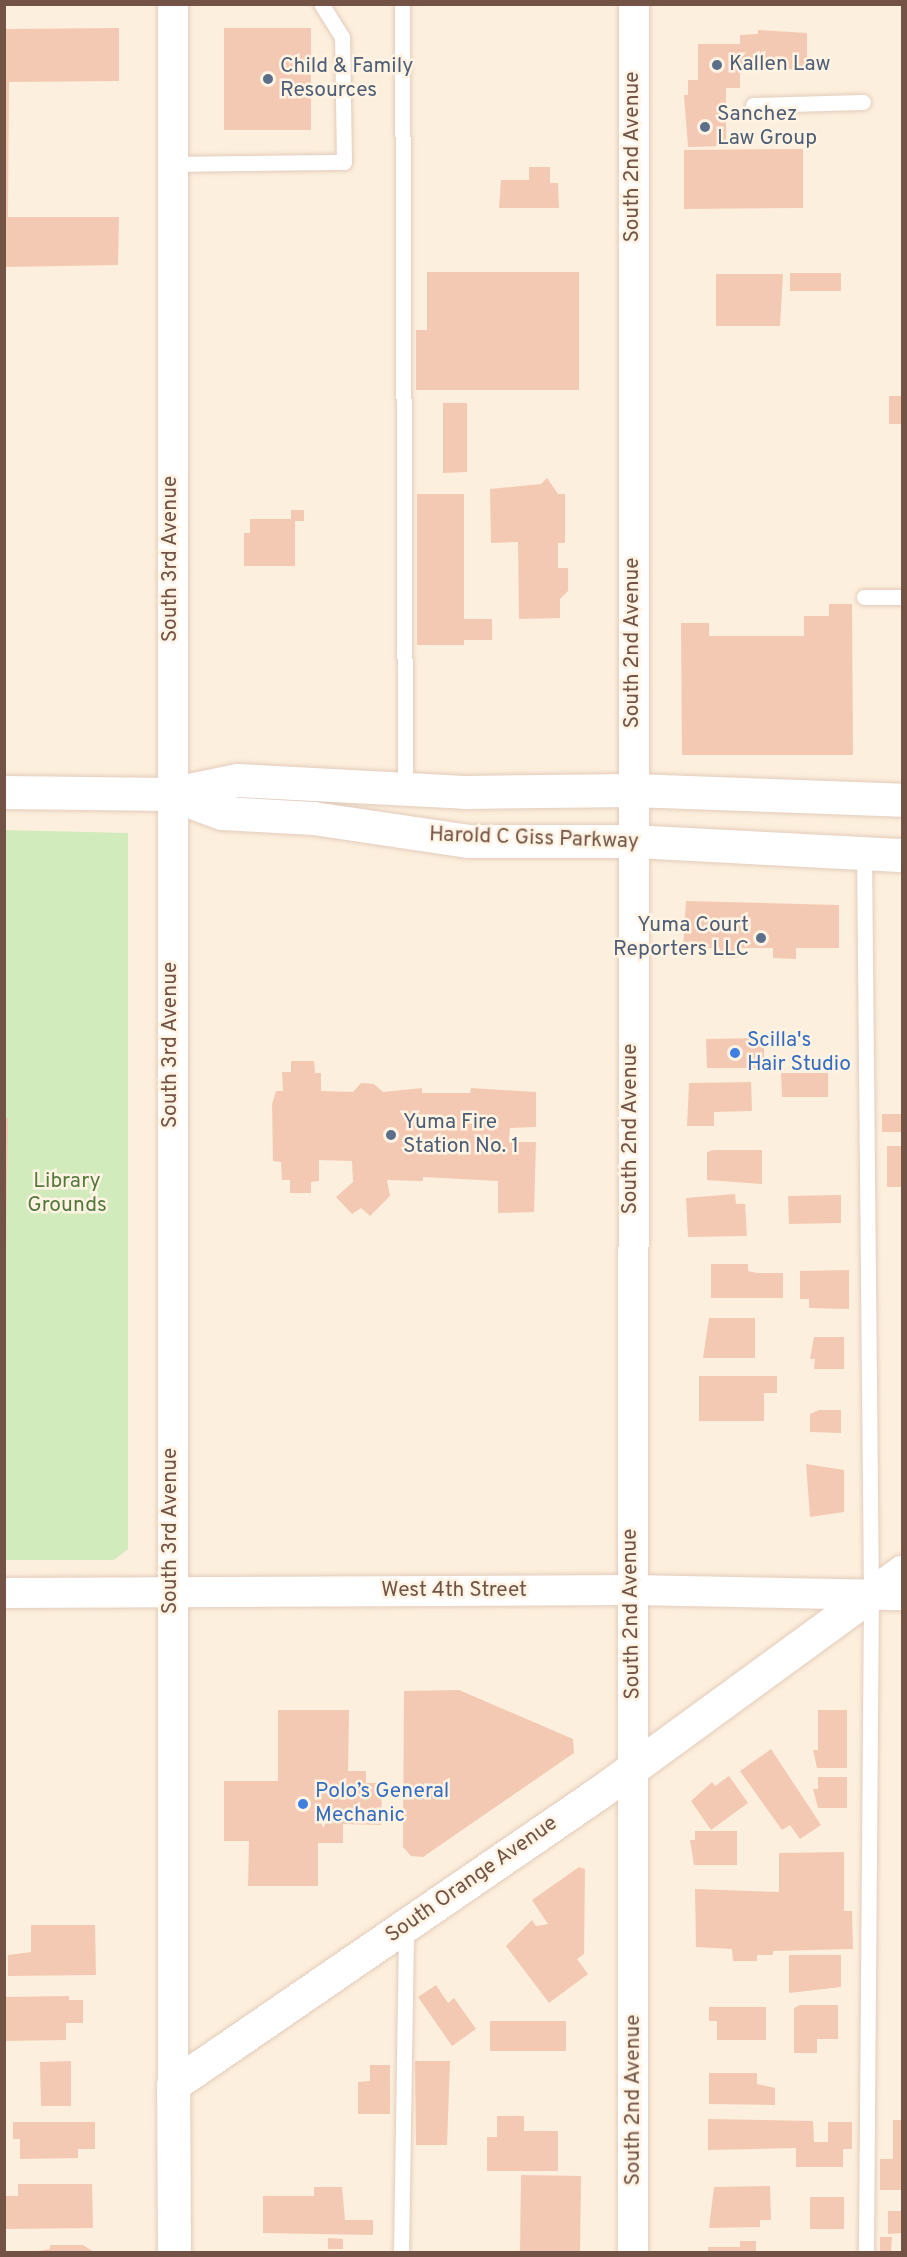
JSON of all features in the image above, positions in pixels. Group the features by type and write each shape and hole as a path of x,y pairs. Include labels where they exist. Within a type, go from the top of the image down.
{"main road":[{"name":"Harold C Giss Parkway","path":"4,792 171,794 237,780 405,789 633,790 903,800"},
{"name":"Harold C Giss Parkway","path":"171,794 222,813 313,818 469,842 633,841 903,855"},
{"name":"South Orange Avenue","path":"174,2085 887,1595 903,1572"},
{"path":"174,2085 174,2253"}],"street":[{"name":"South 3rd Avenue","path":"173,4 171,1592 174,2085"},
{"name":"South 2nd Avenue","path":"633,2253 635,1767 631,1590 634,4"},
{"name":"West 4th Street","path":"4,1593 631,1590 887,1595"}],"lane":[{"path":"172,164 344,162 342,37 321,4"},
{"path":"402,4 405,789"},
{"path":"753,105 863,102"},
{"path":"864,597 903,597"},
{"path":"864,852 887,1595 866,2253"},
{"path":"401,2253 406,1926"}],"green space":[{"name":"Library Grounds","path":"4,830 128,833 128,1549 114,1560 5,1560"}],"building":[{"path":"119,28 119,81 9,82 8,217 119,217 118,265 4,267 4,29"},
{"name":"Child & Family Resources","path":"224,28 311,28 311,130 224,130"},
{"path":"758,30 807,33 807,70 740,67 740,88 726,88 726,146 688,147 684,95 688,95 688,80 698,80 698,44 740,44 740,35 758,34"},
{"path":"803,149 803,208 684,209 684,150"},
{"path":"529,167 550,167 550,183 558,183 559,208 499,208 501,180 529,180"},
{"path":"427,272 579,272 579,390 416,390 416,330 427,330"},
{"path":"790,273 841,273 841,291 790,291"},
{"path":"716,274 783,274 780,326 716,326"},
{"path":"889,396 902,396 902,424 889,424"},
{"path":"443,403 467,403 467,472 443,473"},
{"path":"547,478 558,494 565,494 565,543 558,543 558,568 568,568 568,591 560,599 560,618 519,619 518,542 491,543 490,489 541,484"},
{"path":"417,494 464,494 464,619 492,619 492,640 464,640 464,645 417,645"},
{"path":"291,510 304,510 304,521 295,521 295,566 244,566 244,533 250,533 250,519 291,519"},
{"path":"829,604 852,604 853,755 682,755 681,623 709,623 709,636 804,636 804,616 829,616"},
{"name":"Yuma Court Reporters LLC","path":"686,901 839,905 839,948 796,948 796,959 773,958 773,948 738,948 738,958 720,958 720,948 683,948"},
{"name":"Scilla's Hair Studio","path":"764,1038 764,1068 707,1068 706,1039"},
{"name":"Yuma Fire Station No. 1","path":"291,1061 314,1061 315,1073 321,1073 321,1091 353,1092 361,1083 374,1084 383,1092 422,1088 422,1093 470,1093 471,1088 536,1092 536,1127 510,1128 509,1142 536,1142 534,1212 498,1213 498,1181 423,1177 423,1181 387,1180 390,1196 370,1216 361,1208 352,1214 336,1197 353,1182 352,1161 319,1160 319,1181 311,1182 311,1193 290,1193 290,1180 282,1180 281,1162 273,1161 272,1104 276,1091 283,1091 282,1072 291,1072"},
{"path":"781,1073 828,1073 828,1097 782,1097"},
{"path":"751,1082 752,1111 714,1112 714,1126 687,1126 689,1083"},
{"path":"882,1114 902,1114 902,1132 882,1132"},
{"path":"4,1118 8,1118 6,1260 4,1260"},
{"path":"887,1146 902,1146 902,1187 887,1187"},
{"path":"762,1150 762,1184 707,1180 707,1152"},
{"path":"735,1194 736,1204 745,1204 747,1236 688,1237 686,1198"},
{"path":"841,1195 841,1223 789,1224 788,1196"},
{"path":"711,1264 748,1264 748,1271 783,1273 783,1298 711,1298"},
{"path":"849,1270 849,1309 809,1308 809,1299 800,1299 800,1271"},
{"path":"709,1318 755,1318 755,1358 703,1358"},
{"path":"814,1337 844,1337 844,1369 814,1369 815,1359 810,1359"},
{"path":"699,1376 777,1376 777,1393 764,1393 764,1421 699,1421"},
{"path":"819,1410 841,1410 841,1433 810,1432 810,1414"},
{"path":"806,1464 844,1470 844,1512 810,1517"},
{"path":"459,1690 573,1739 574,1753 423,1857 411,1856 403,1847 404,1691"},
{"name":"Polo’s General Mechanic","path":"278,1710 349,1710 348,1771 366,1771 366,1783 382,1783 381,1825 343,1824 343,1843 318,1843 318,1886 248,1886 249,1841 224,1841 224,1781 278,1781"},
{"path":"818,1710 847,1710 847,1768 817,1768 813,1750 818,1750"},
{"path":"771,1749 821,1825 800,1839 790,1825 782,1830 740,1771"},
{"path":"729,1776 748,1803 711,1830 691,1801 712,1782 715,1786"},
{"path":"818,1777 847,1777 847,1808 818,1808 813,1789 818,1789"},
{"path":"695,1831 737,1831 737,1865 694,1865 690,1840 695,1840"},
{"path":"844,1852 844,1911 852,1911 853,1949 773,1951 773,1955 757,1955 757,1961 733,1961 732,1949 696,1947 695,1889 779,1892 779,1853"},
{"path":"579,1867 585,1869 584,1954 577,1959 588,1974 549,2003 506,1946 532,1920 536,1926 548,1924 532,1900"},
{"path":"31,1925 95,1925 96,1975 8,1976 8,1955 31,1952"},
{"path":"789,1955 841,1955 841,1987 789,1993"},
{"path":"436,1985 448,2003 454,1998 476,2029 452,2046 418,1997"},
{"path":"69,1996 69,2000 83,2000 83,2023 66,2023 66,2040 5,2041 5,1997"},
{"path":"800,2005 838,2005 838,2039 817,2039 817,2053 794,2053 794,2008"},
{"path":"709,2007 766,2007 766,2040 717,2040 717,2021 709,2021"},
{"path":"490,2021 566,2021 566,2051 490,2051"},
{"path":"71,2061 71,2106 41,2106 40,2062"},
{"path":"415,2061 450,2061 447,2145 416,2145"},
{"path":"370,2065 390,2065 390,2114 358,2114 358,2082 370,2081"},
{"path":"709,2073 757,2073 757,2084 775,2088 775,2105 709,2104"},
{"path":"497,2116 524,2116 524,2131 558,2131 558,2171 487,2171 487,2137 497,2137"},
{"path":"708,2119 813,2121 814,2142 828,2142 828,2122 852,2122 852,2149 843,2149 843,2167 796,2167 796,2148 708,2150"},
{"path":"893,2120 902,2120 902,2190 880,2190 880,2159 893,2159"},
{"path":"13,2122 95,2122 95,2149 78,2149 78,2158 20,2159 20,2139 13,2139"},
{"path":"521,2175 581,2176 580,2252 520,2252"},
{"path":"18,2184 92,2184 93,2228 4,2229 4,2196 18,2196"},
{"path":"770,2186 771,2220 760,2220 760,2227 709,2228 714,2187"},
{"path":"314,2187 342,2187 345,2220 373,2220 373,2235 263,2233 263,2196 314,2196"},
{"path":"810,2197 844,2197 844,2229 810,2229"},
{"path":"888,2211 902,2211 902,2233 888,2234"},
{"path":"880,2237 892,2237 891,2252 880,2252"},
{"path":"328,2238 343,2239 343,2249 328,2249"},
{"path":"740,2241 756,2241 756,2252 708,2252 708,2247 740,2247"},
{"path":"50,2245 83,2245 94,2252 31,2252 50,2249"}],"place":[{"name":"Kallen Law","path":"717,65"},
{"name":"Child & Family Resources","path":"268,79"},
{"name":"Sanchez Law Group","path":"705,127"},
{"name":"Yuma Court Reporters LLC","path":"761,938"},
{"name":"Scilla's Hair Studio","path":"735,1053"},
{"name":"Yuma Fire Station No. 1","path":"391,1135"},
{"name":"Polo’s General Mechanic","path":"303,1804"}]}
